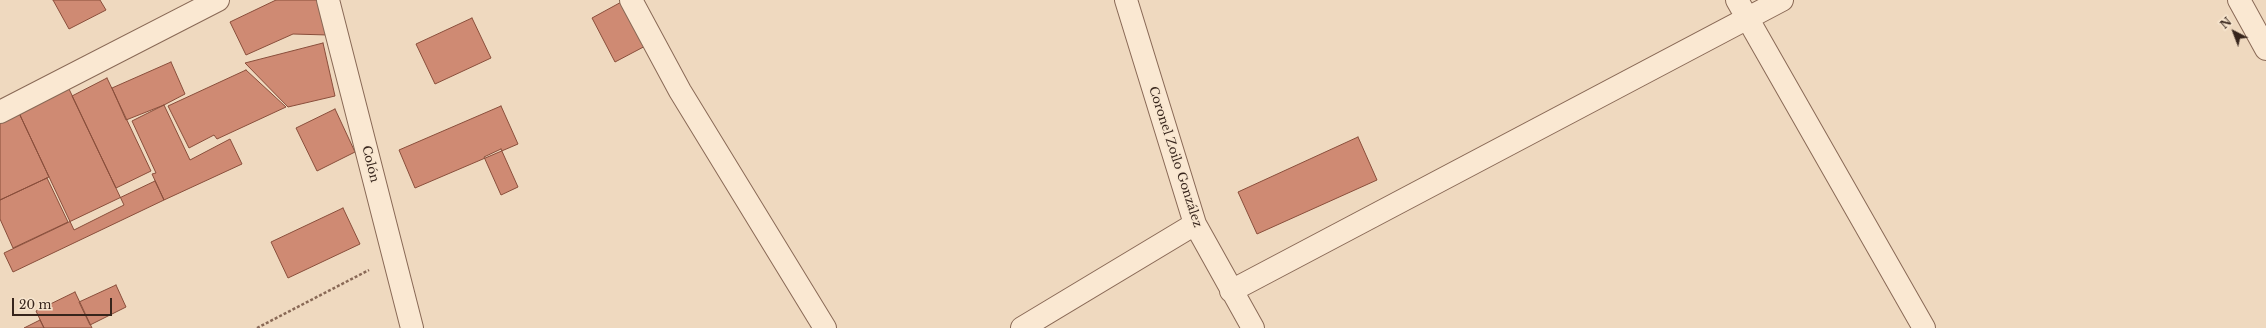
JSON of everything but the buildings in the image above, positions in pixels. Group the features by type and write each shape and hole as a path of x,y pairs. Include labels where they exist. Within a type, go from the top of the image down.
{"street":[{"path":"0,112 218,0"},
{"name":"Colón","path":"328,0 412,328"},
{"path":"632,0 680,91 825,328"},
{"name":"Coronel Zoilo González","path":"1126,0 1195,224 1253,328"},
{"path":"1231,291 1742,9 1782,0"},
{"path":"2239,0 2266,49"},
{"path":"1742,9 1924,328"},
{"path":"1022,328 1195,224"}],"path":[{"path":"258,328 394,257"}]}
